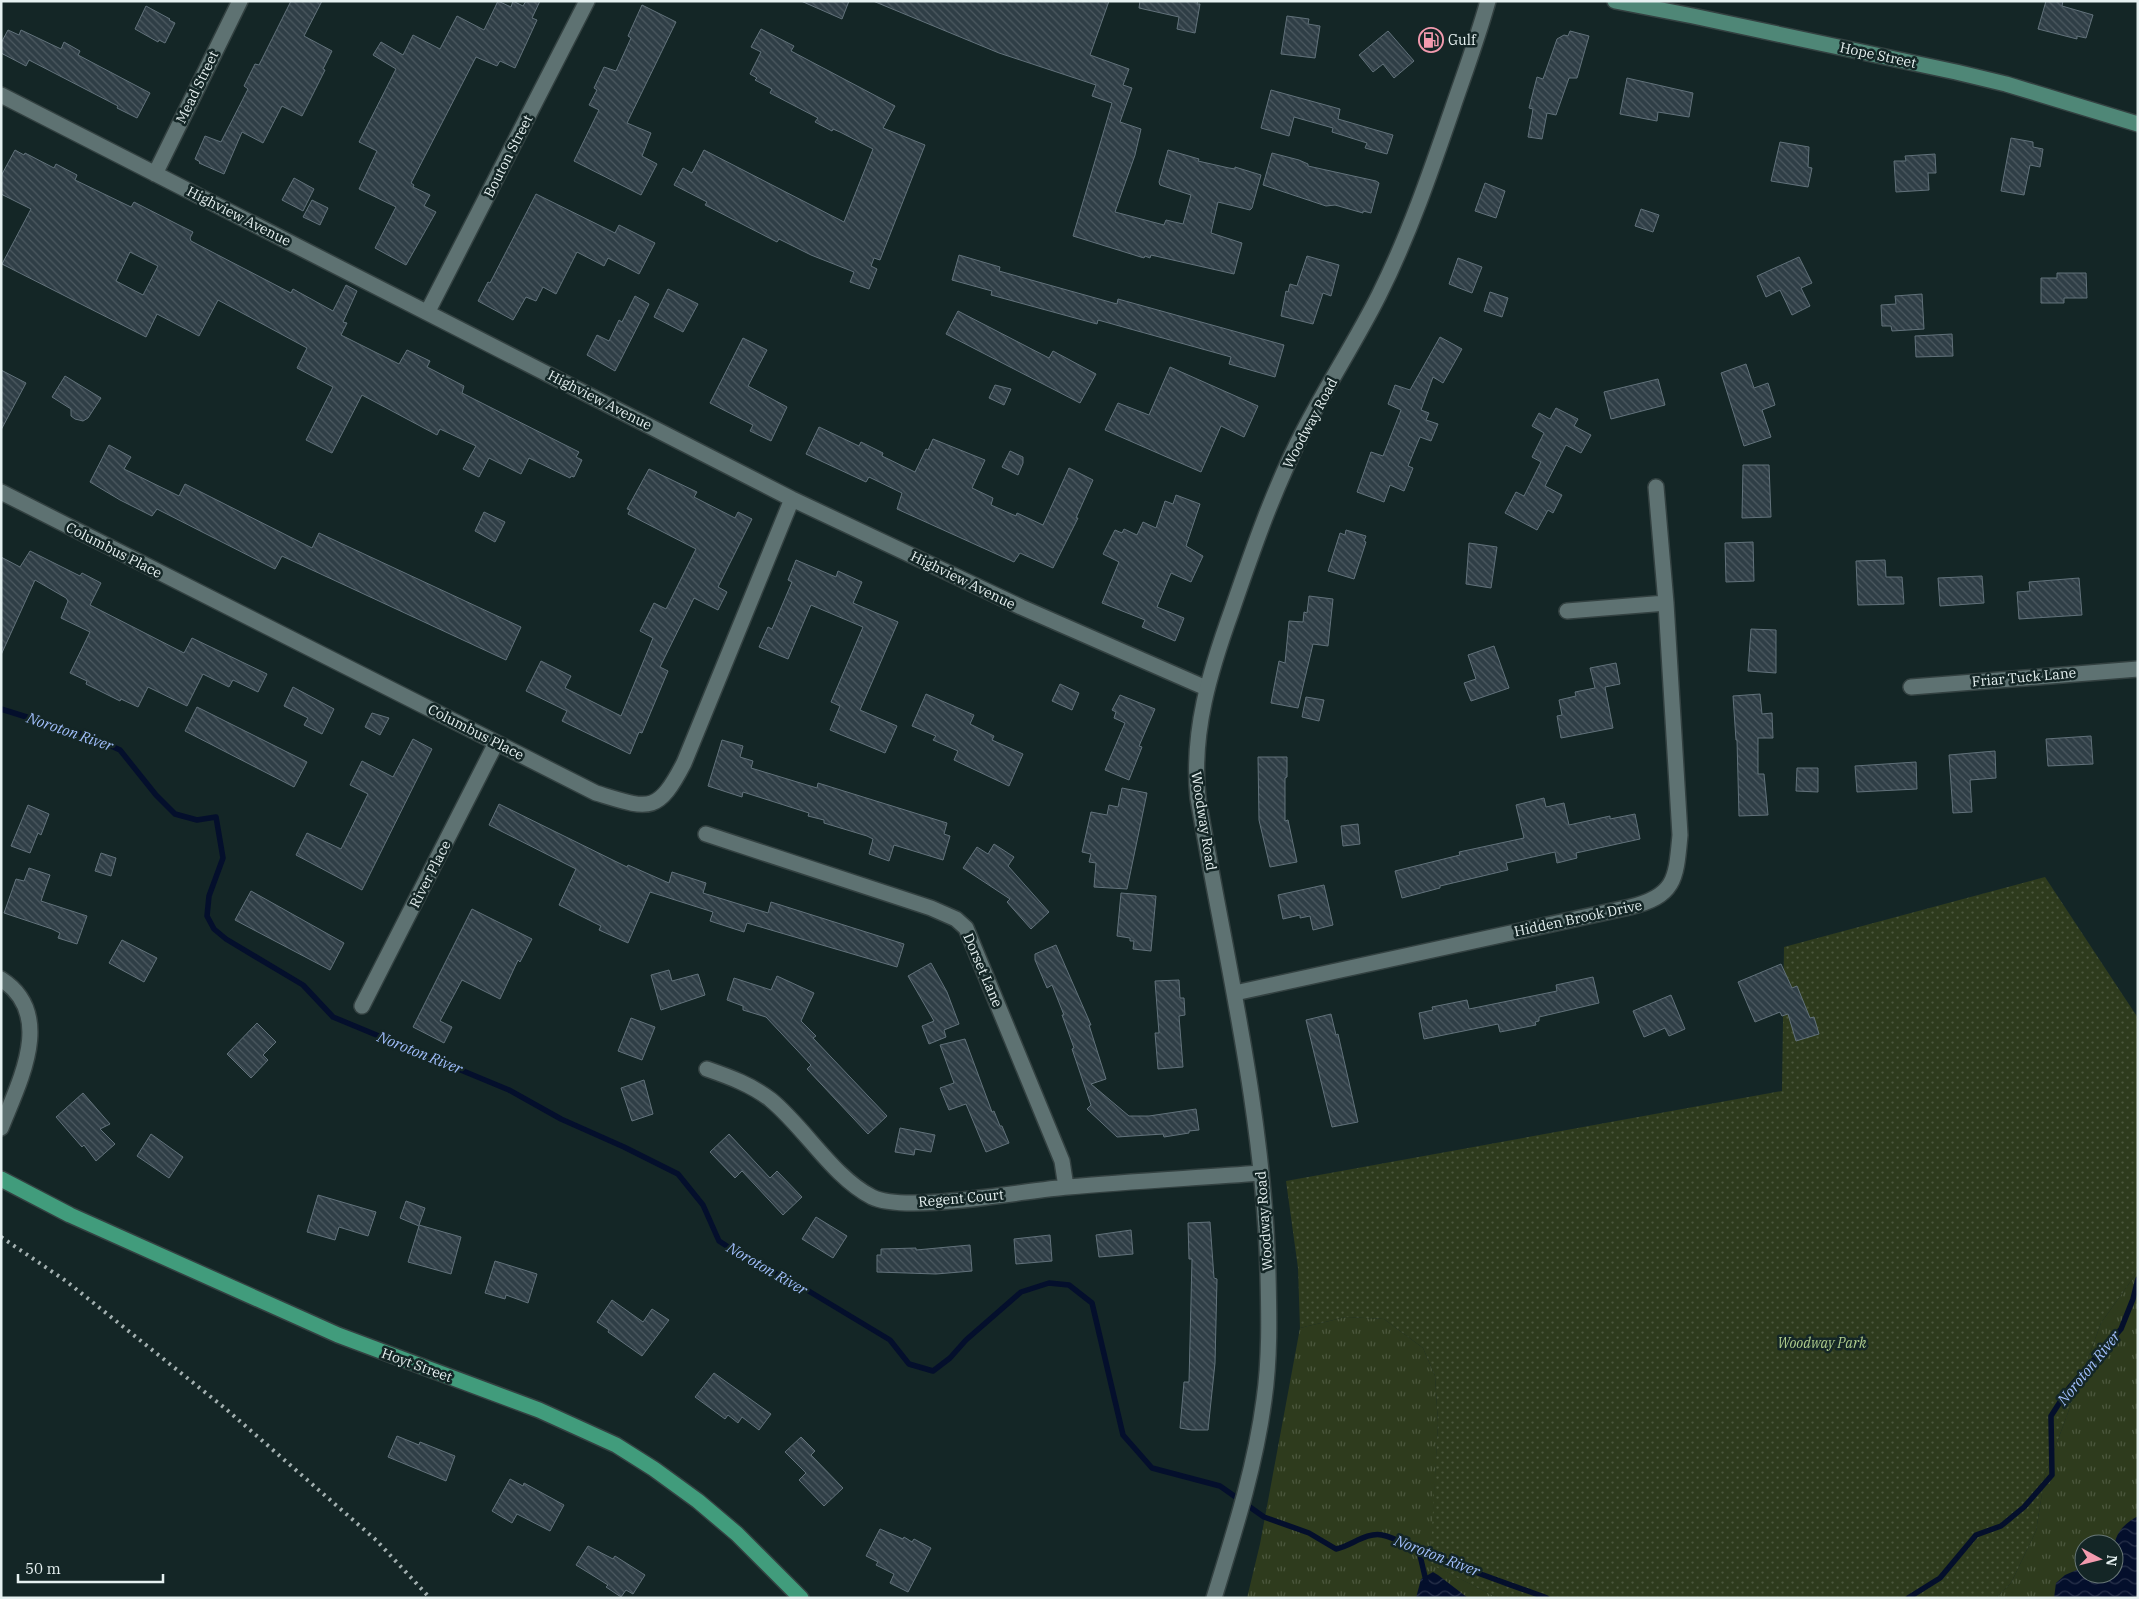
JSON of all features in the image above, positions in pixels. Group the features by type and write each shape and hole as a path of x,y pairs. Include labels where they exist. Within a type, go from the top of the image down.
{"main road":[{"name":"Hope Street","path":"1615,1 1739,25 1956,72 2014,86 2138,124"},
{"name":"Hoyt Street","path":"1,1179 70,1216 322,1328 369,1348 540,1410 616,1445 654,1469 698,1501 737,1534 801,1598"}],"street":[{"name":"Mead Street","path":"155,174 240,1"},
{"name":"Bouton Street","path":"428,311 587,1"},
{"name":"Woodway Road","path":"1214,1598 1246,1490 1257,1443 1267,1372 1269,1328 1267,1245 1261,1173 1250,1083 1196,783 1198,738 1206,688 1219,646 1275,491 1304,430 1378,296 1401,248 1434,164 1488,1"},
{"name":"Highview Avenue","path":"1,95 428,311 792,499 1021,607 1206,688"},
{"name":"Hidden Brook Drive","path":"1235,993 1649,903 1666,891 1677,870 1680,835 1666,603 1656,487"},
{"name":"Columbus Place","path":"1,492 596,793 635,805 651,804 664,797 672,787 684,763 792,499"},
{"path":"1567,611 1666,603"},
{"name":"Friar Tuck Lane","path":"1911,687 2138,669"},
{"name":"River Place","path":"362,1006 496,743"},
{"name":"Dorset Lane","path":"706,834 931,908 956,919 966,928 1062,1161 1066,1187"},
{"path":"1,979 20,994 26,1004 30,1024 28,1051 1,1128"},
{"name":"Regent Court","path":"707,1069 745,1083 772,1101 856,1186 873,1198 889,1202 918,1203 1066,1187 1261,1173"}],"green space":[{"name":"Woodway Park","path":"2045,877 2138,1018 2138,1271 2101,1323 2045,1475 2036,1531 2011,1583 1996,1598 1498,1598 1430,1564 1438,1423 1435,1376 1423,1348 1384,1319 1346,1317 1300,1328 1298,1268 1286,1181 1782,1091 1784,947"},
{"path":"2138,1271 2138,1598 1996,1598 2011,1583 2036,1531 2045,1475 2101,1323"},
{"path":"1346,1317 1384,1319 1423,1348 1435,1376 1438,1423 1431,1564 1498,1598 1247,1598 1260,1544 1300,1328"}],"water":[{"path":"2138,1516 2138,1598 2054,1598 2056,1583 2065,1575 2074,1571 2074,1584 2124,1584 2124,1534 2118,1534 2129,1522"},
{"path":"1433,1572 1468,1598 1416,1598 1421,1579"}],"building":[{"path":"291,1 322,1 304,36 332,51 323,69 325,70 302,116 282,106 263,143 242,132 224,174 199,163 195,159 205,136 221,142 248,89 244,86 255,64 259,65"},
{"path":"498,1 511,7 513,1 523,6 526,1 540,1 532,18 537,20 515,68 500,61 497,66 476,57 411,183 414,185 413,187 430,195 424,206 436,212 406,265 375,248 396,207 359,189 377,151 359,142 396,69 373,55 381,42 403,55 413,35 440,49 457,16 484,30"},
{"path":"801,1 849,1 842,19"},
{"path":"873,1 1109,1 1090,55 1129,69 1123,85 1132,88 1120,122 1141,129 1135,155 1115,212 1164,225 1166,220 1183,224 1191,195 1160,185 1159,182 1168,150 1199,159 1198,161 1235,169 1235,167 1261,175 1250,210 1218,202 1211,233 1242,243 1234,274 1151,255 1150,258 1145,256 1144,258 1073,236 1112,103 1092,96 1096,85 999,53"},
{"path":"1140,1 1198,1 1197,4 1200,4 1195,33 1177,29 1179,17 1139,8"},
{"path":"2046,1 2063,1 2062,6 2093,15 2086,38 2077,36 2077,39 2038,29"},
{"path":"642,5 676,22 627,123 651,133 642,156 657,164 641,195 574,161 599,110 589,105 597,90 594,88 604,67 616,71 631,38 628,36"},
{"path":"146,6 175,23 165,43 159,40 158,42 135,29"},
{"path":"1287,16 1309,19 1308,24 1320,26 1315,58 1281,54"},
{"path":"761,29 794,46 791,51 895,106 883,128 925,145 880,260 874,258 871,266 877,269 869,289 850,282 854,272 811,255 779,239 777,242 705,205 707,202 674,185 683,168 692,173 704,150 844,222 873,149 815,122 818,118 770,93 772,89 755,80 757,78 750,74 761,52 751,47"},
{"path":"8,30 19,35 21,30 61,49 64,42 80,51 78,55 150,93 137,118 117,108 118,106 29,60 26,66 1,53 1,43"},
{"path":"1388,31 1414,61 1394,78 1383,64 1373,72 1359,55"},
{"path":"1570,31 1589,36 1577,78 1569,78 1556,115 1547,113 1542,139 1528,137 1533,109 1529,108 1537,77 1543,79 1557,39 1564,35 1568,36"},
{"path":"1627,78 1693,93 1689,117 1658,112 1657,121 1620,114"},
{"path":"1271,90 1340,109 1338,119 1393,135 1387,154 1365,148 1367,143 1332,132 1333,128 1294,117 1289,136 1261,128"},
{"path":"2011,138 2033,142 2033,147 2043,149 2040,167 2030,165 2024,195 2001,191"},
{"path":"1780,142 1809,147 1808,167 1812,168 1808,187 1771,181"},
{"path":"15,150 24,155 25,153 54,168 56,164 77,175 75,180 131,207 134,202 193,232 190,238 191,241 291,293 293,289 333,311 346,285 357,291 343,322 347,323 341,335 399,364 407,350 430,361 427,367 464,386 462,393 579,452 576,457 582,460 574,477 571,476 570,478 529,458 521,474 489,458 479,477 463,469 476,446 440,429 437,435 362,395 332,453 306,440 333,387 297,368 307,348 218,300 199,336 157,314 146,337 2,264 31,209 1,194 1,176","holes":["130,252 158,266 143,295 116,281"]},
{"path":"1272,153 1299,160 1308,164 1308,166 1376,181 1379,183 1371,213 1363,211 1363,213 1335,205 1326,206 1263,185"},
{"path":"1935,154 1936,173 1928,173 1929,190 1896,192 1894,161 1906,161 1905,156"},
{"path":"294,178 314,189 303,211 282,200"},
{"path":"1485,183 1505,191 1496,218 1475,211"},
{"path":"536,194 615,233 619,225 655,243 639,274 608,258 604,266 577,252 556,294 543,287 536,301 526,297 513,320 478,301 488,282 490,283"},
{"path":"312,200 328,208 320,225 303,217"},
{"path":"1641,209 1659,215 1653,232 1635,226"},
{"path":"959,255 1000,267 999,271 1117,304 1118,299 1284,345 1275,377 1229,364 1231,357 1098,320 1097,324 991,295 992,291 952,280"},
{"path":"1307,256 1339,265 1331,296 1323,293 1313,324 1281,316 1286,291 1288,292 1290,284 1297,286"},
{"path":"1799,257 1812,283 1801,288 1810,306 1792,315 1780,290 1766,297 1757,276"},
{"path":"1458,258 1482,267 1472,293 1449,284"},
{"path":"2057,273 2086,273 2087,298 2064,298 2064,303 2041,303 2041,278 2057,278"},
{"path":"668,289 698,304 683,332 654,317"},
{"path":"1490,292 1508,298 1502,317 1484,311"},
{"path":"1922,294 1924,329 1892,331 1891,326 1882,326 1881,305 1896,304 1895,296"},
{"path":"635,296 649,304 615,371 587,355 597,335 609,341 619,320 622,322"},
{"path":"958,311 1049,358 1053,351 1096,374 1080,403 946,334"},
{"path":"1952,334 1953,356 1916,357 1915,336"},
{"path":"1440,337 1462,349 1443,383 1433,377 1421,410 1429,413 1426,420 1438,424 1431,441 1420,437 1408,466 1413,468 1404,491 1390,485 1384,502 1357,492 1371,452 1383,456 1401,410 1388,404 1395,385 1410,390"},
{"path":"743,338 767,350 748,386 787,407 771,441 750,431 753,425 710,403"},
{"path":"1746,364 1754,388 1768,383 1775,405 1762,410 1771,437 1744,446 1721,373"},
{"path":"1170,367 1258,406 1244,437 1221,426 1201,472 1105,430 1118,403 1149,415"},
{"path":"1,370 26,383 1,430"},
{"path":"65,376 101,398 88,418 83,421 71,416 71,409 52,397"},
{"path":"1658,379 1665,405 1611,419 1604,392"},
{"path":"995,385 1011,389 1004,405 989,398"},
{"path":"1556,408 1578,419 1574,426 1591,435 1581,453 1566,445 1545,486 1562,495 1553,513 1548,510 1537,530 1505,513 1516,492 1524,496 1541,462 1532,457 1544,433 1532,426 1539,413 1550,419"},
{"path":"819,427 859,446 861,442 883,453 882,456 915,472 933,439 985,460 972,488 993,498 991,505 1016,516 1017,513 1043,525 1069,468 1093,480 1076,518 1078,518 1053,568 1020,553 1014,562 897,509 902,493 869,477 866,482 806,454"},
{"path":"109,445 131,457 124,469 179,496 185,484 312,548 319,533 521,627 506,660 282,556 275,569 157,509 152,516 120,500 90,482"},
{"path":"1010,451 1023,457 1023,463 1018,475 1002,467"},
{"path":"1743,465 1769,465 1771,517 1742,518"},
{"path":"649,469 697,492 694,497 735,518 738,512 752,519 718,587 727,592 718,610 694,598 660,667 668,671 642,733 639,732 630,754 562,721 567,711 526,691 541,661 571,676 565,688 621,716 653,638 640,631 654,603 666,609 696,549 628,514 630,510 627,509"},
{"path":"1176,495 1200,504 1186,546 1203,556 1191,582 1171,573 1157,607 1184,618 1175,641 1142,627 1145,620 1102,603 1119,562 1103,554 1115,530 1122,533 1124,529 1137,535 1143,522 1156,528 1165,501 1173,504"},
{"path":"484,512 505,522 495,542 475,531"},
{"path":"1346,530 1366,536 1364,541 1366,542 1354,579 1328,571 1340,533 1345,535"},
{"path":"1753,542 1754,581 1726,582 1725,543"},
{"path":"1469,543 1497,547 1491,588 1466,584"},
{"path":"30,551 80,576 82,573 101,583 90,605 184,653 192,638 267,674 258,692 233,680 229,687 203,674 187,706 148,687 138,707 121,699 120,701 86,684 87,681 70,673 90,632 61,618 68,601 66,598 35,580 1,655 1,557 20,567"},
{"path":"796,560 836,577 838,571 862,582 853,603 898,622 860,710 897,726 885,753 830,730 840,706 831,702 863,627 811,605 788,659 759,647 768,627 772,629 792,582 788,580"},
{"path":"1885,560 1886,577 1902,577 1904,604 1858,605 1856,561"},
{"path":"1982,576 1984,603 1940,606 1938,578"},
{"path":"2079,578 2082,615 2019,619 2017,592 2030,591 2029,582"},
{"path":"1309,596 1333,599 1328,646 1313,644 1298,708 1271,703 1279,661 1285,663 1289,621 1303,622 1304,612 1307,613"},
{"path":"1751,629 1776,630 1776,673 1748,671"},
{"path":"1494,646 1509,688 1471,701 1464,683 1476,679 1468,655"},
{"path":"1616,663 1620,684 1605,687 1613,728 1561,738 1557,716 1562,715 1559,700 1576,696 1575,692 1595,688 1590,668"},
{"path":"1060,684 1079,693 1072,710 1052,701"},
{"path":"293,687 334,709 322,734 304,725 308,718 284,706"},
{"path":"926,694 974,715 970,724 994,736 992,740 1023,754 1009,786 954,760 958,751 933,740 936,736 912,726"},
{"path":"1760,694 1762,714 1772,713 1773,738 1758,738 1758,774 1764,774 1768,815 1739,816 1737,740 1733,696"},
{"path":"1120,695 1155,709 1139,746 1142,747 1129,780 1105,770 1125,723 1114,718 1116,712 1112,710"},
{"path":"1306,697 1324,700 1319,721 1302,717"},
{"path":"197,707 307,762 294,787 185,731"},
{"path":"372,713 389,718 380,735 365,727"},
{"path":"2091,736 2093,764 2048,766 2046,739"},
{"path":"413,739 432,749 362,890 296,855 307,833 341,849 368,794 350,785 362,761 393,777"},
{"path":"722,740 743,746 740,757 753,761 751,768 817,788 818,783 947,823 944,834 950,836 943,860 894,845 889,861 869,854 873,839 867,836 824,823 824,820 808,816 809,813 743,792 742,797 708,786"},
{"path":"1995,751 1996,778 1970,780 1972,812 1953,813 1949,755"},
{"path":"1258,757 1287,757 1285,821 1288,820 1297,862 1270,867 1259,820"},
{"path":"1916,762 1917,789 1857,792 1855,766"},
{"path":"1797,768 1818,768 1818,792 1796,791"},
{"path":"1122,788 1147,793 1127,889 1094,887 1096,863 1089,862 1091,854 1082,852 1091,812 1107,815 1109,805 1118,807"},
{"path":"1544,798 1546,807 1564,803 1569,825 1610,816 1610,819 1635,814 1640,839 1576,853 1577,858 1557,863 1555,852 1506,863 1508,870 1440,886 1440,888 1402,898 1395,871 1460,855 1459,852 1524,838 1516,805"},
{"path":"499,804 627,867 628,865 669,883 672,872 706,883 703,893 768,913 771,902 904,944 897,967 747,923 744,932 710,921 713,912 650,892 628,943 599,930 601,926 559,905 576,869 489,825"},
{"path":"28,805 49,814 41,835 38,833 30,853 11,846"},
{"path":"1358,824 1360,844 1343,846 1341,826"},
{"path":"994,844 1014,857 1008,866 1049,912 1031,929 1007,902 1010,899 963,868 977,847 988,854"},
{"path":"101,853 116,858 111,876 95,871"},
{"path":"29,868 50,875 41,901 87,916 77,944 58,938 60,933 52,929 4,913 16,879 24,881"},
{"path":"1324,885 1333,925 1313,930 1310,916 1300,918 1300,915 1283,919 1278,895"},
{"path":"251,891 344,943 330,970 235,920"},
{"path":"1121,893 1156,896 1151,951 1133,949 1134,941 1130,941 1130,938 1117,936"},
{"path":"472,909 532,939 520,962 518,960 500,999 462,980 440,1021 452,1027 444,1043 413,1027"},
{"path":"122,940 157,958 144,982 109,963"},
{"path":"1056,945 1091,1025 1089,1025 1106,1079 1091,1084 1129,1116 1149,1116 1196,1109 1199,1130 1164,1137 1163,1134 1117,1137 1087,1109 1091,1105 1072,1049 1074,1048 1062,1015 1064,1015 1052,985 1047,988 1035,960 1035,954"},
{"path":"931,963 947,992 959,1024 944,1030 946,1037 929,1044 922,1026 934,1021 908,976"},
{"path":"1781,964 1792,988 1797,986 1810,1018 1814,1017 1819,1034 1796,1041 1788,1014 1782,1016 1780,1012 1755,1022 1738,982"},
{"path":"669,970 672,981 698,974 705,995 661,1010 651,975"},
{"path":"777,976 814,993 801,1021 816,1036 813,1038 887,1116 868,1134 807,1069 811,1065 766,1017 743,1010 743,1006 727,1000 734,978 771,990"},
{"path":"1593,977 1599,1003 1539,1017 1539,1021 1535,1022 1536,1025 1500,1032 1498,1024 1424,1039 1419,1013 1433,1010 1432,1007 1467,1000 1469,1009 1557,991 1556,985"},
{"path":"1179,980 1180,998 1184,998 1185,1015 1179,1016 1183,1067 1158,1069 1155,1033 1159,1033 1155,981"},
{"path":"1671,995 1685,1029 1669,1036 1665,1028 1644,1037 1633,1011"},
{"path":"1331,1014 1336,1035 1338,1034 1358,1122 1332,1127 1306,1020"},
{"path":"631,1018 655,1027 642,1060 618,1051"},
{"path":"257,1023 276,1042 263,1055 268,1060 251,1078 227,1054"},
{"path":"965,1039 992,1112 994,1111 1009,1143 986,1152 966,1104 949,1110 940,1088 954,1083 940,1045"},
{"path":"644,1080 653,1114 632,1121 621,1088"},
{"path":"83,1093 110,1124 100,1129 115,1144 96,1161 84,1145 82,1147 56,1117"},
{"path":"900,1128 935,1135 931,1152 915,1149 914,1155 895,1152"},
{"path":"151,1134 183,1157 169,1178 137,1156"},
{"path":"729,1134 770,1178 777,1171 802,1197 783,1215 742,1171 735,1178 710,1152"},
{"path":"318,1195 376,1212 368,1236 339,1227 335,1240 307,1232"},
{"path":"406,1201 425,1208 419,1225 461,1237 451,1274 408,1262 419,1226 400,1218"},
{"path":"816,1217 847,1236 833,1258 802,1239"},
{"path":"1210,1222 1214,1278 1217,1279 1215,1363 1208,1430 1192,1430 1180,1428 1184,1382 1189,1382 1192,1259 1189,1259 1188,1223"},
{"path":"1131,1230 1133,1254 1099,1257 1096,1235"},
{"path":"1050,1235 1052,1261 1016,1264 1014,1239"},
{"path":"970,1245 972,1271 936,1274 877,1272 877,1255 881,1255 881,1249 916,1248 916,1250"},
{"path":"495,1261 537,1274 528,1303 506,1295 505,1299 485,1293"},
{"path":"612,1300 643,1322 652,1309 669,1320 642,1356 597,1322"},
{"path":"714,1373 771,1414 759,1430 742,1417 738,1423 728,1415 725,1419 695,1397"},
{"path":"397,1436 419,1445 420,1442 455,1456 446,1481 388,1457"},
{"path":"801,1437 815,1451 811,1455 843,1488 824,1506 799,1480 806,1473 785,1452"},
{"path":"510,1479 523,1486 524,1483 564,1505 550,1531 517,1514 512,1523 492,1511"},
{"path":"880,1529 903,1539 904,1537 912,1542 914,1539 931,1548 908,1592 890,1583 894,1574 876,1565 878,1562 866,1556"},
{"path":"588,1546 613,1559 615,1556 645,1575 633,1594 626,1590 621,1597 606,1587 608,1585 576,1565"}],"waterway":[{"name":"Noroton River","path":"1,709 94,738 120,750 156,795 175,814 197,820 216,817 223,858 209,896 207,916 214,929 226,939 303,985 333,1017 509,1090 561,1119 678,1174 703,1205 719,1241 750,1261 797,1284 890,1340 909,1364 933,1371 950,1358 966,1340 1021,1292 1049,1283 1069,1285 1092,1303 1123,1435 1152,1468 1220,1486 1264,1517 1309,1533 1336,1549 1364,1537 1382,1535 1440,1559 1547,1598"},
{"name":"Noroton River","path":"1908,1598 1940,1578 1976,1535 2001,1526 2024,1507 2052,1475 2051,1416 2069,1388 2121,1329 2133,1299 2138,1279"},
{"path":"1419,1551 1426,1581"}],"railway":[{"path":"1,1237 66,1281 226,1409 376,1540 430,1598"}],"place":[{"name":"Gulf","path":"1431,40"}]}
